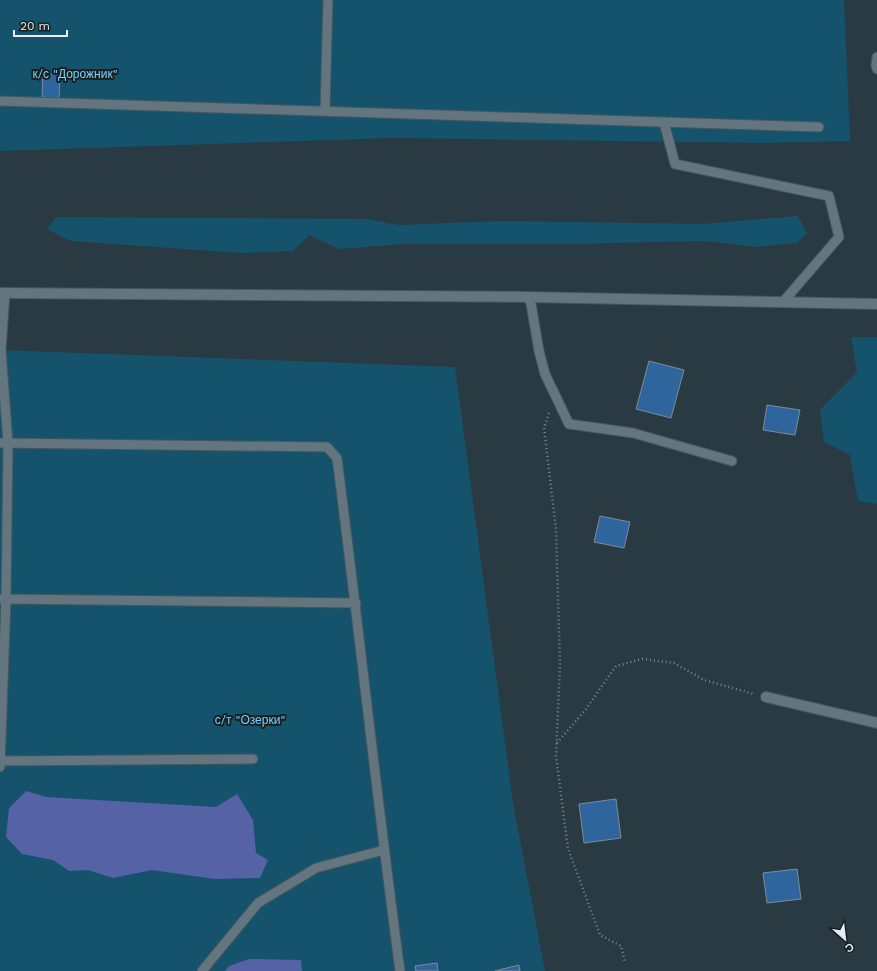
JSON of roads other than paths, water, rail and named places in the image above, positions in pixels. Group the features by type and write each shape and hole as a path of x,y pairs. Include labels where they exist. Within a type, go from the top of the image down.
{"main road":[{"path":"2,293 528,297 877,304"},
{"path":"766,697 877,723"}],"lane":[{"path":"325,111 328,0"},
{"path":"877,57 877,69"},
{"path":"0,101 819,127"},
{"path":"664,122 675,164 829,196 840,237 783,302"},
{"path":"2,293 1,350 4,443 0,763 253,759"},
{"path":"528,297 531,304 539,351 545,374 568,424 633,433 732,461"},
{"path":"4,443 327,447 337,458 400,971"},
{"path":"3,599 356,603"},
{"path":"202,971 258,903 316,868 384,850"}],"water":[{"path":"26,791 46,797 216,807 237,794 253,820 256,853 268,860 260,878 215,879 152,870 113,878 88,870 69,871 53,860 22,854 6,837 9,808"},
{"path":"249,959 301,960 302,971 225,971 229,966"}],"park label":[{"name":"к/с \"Дорожник\"","path":"75,74"},
{"name":"с/т \"Озерки\"","path":"250,720"}]}
